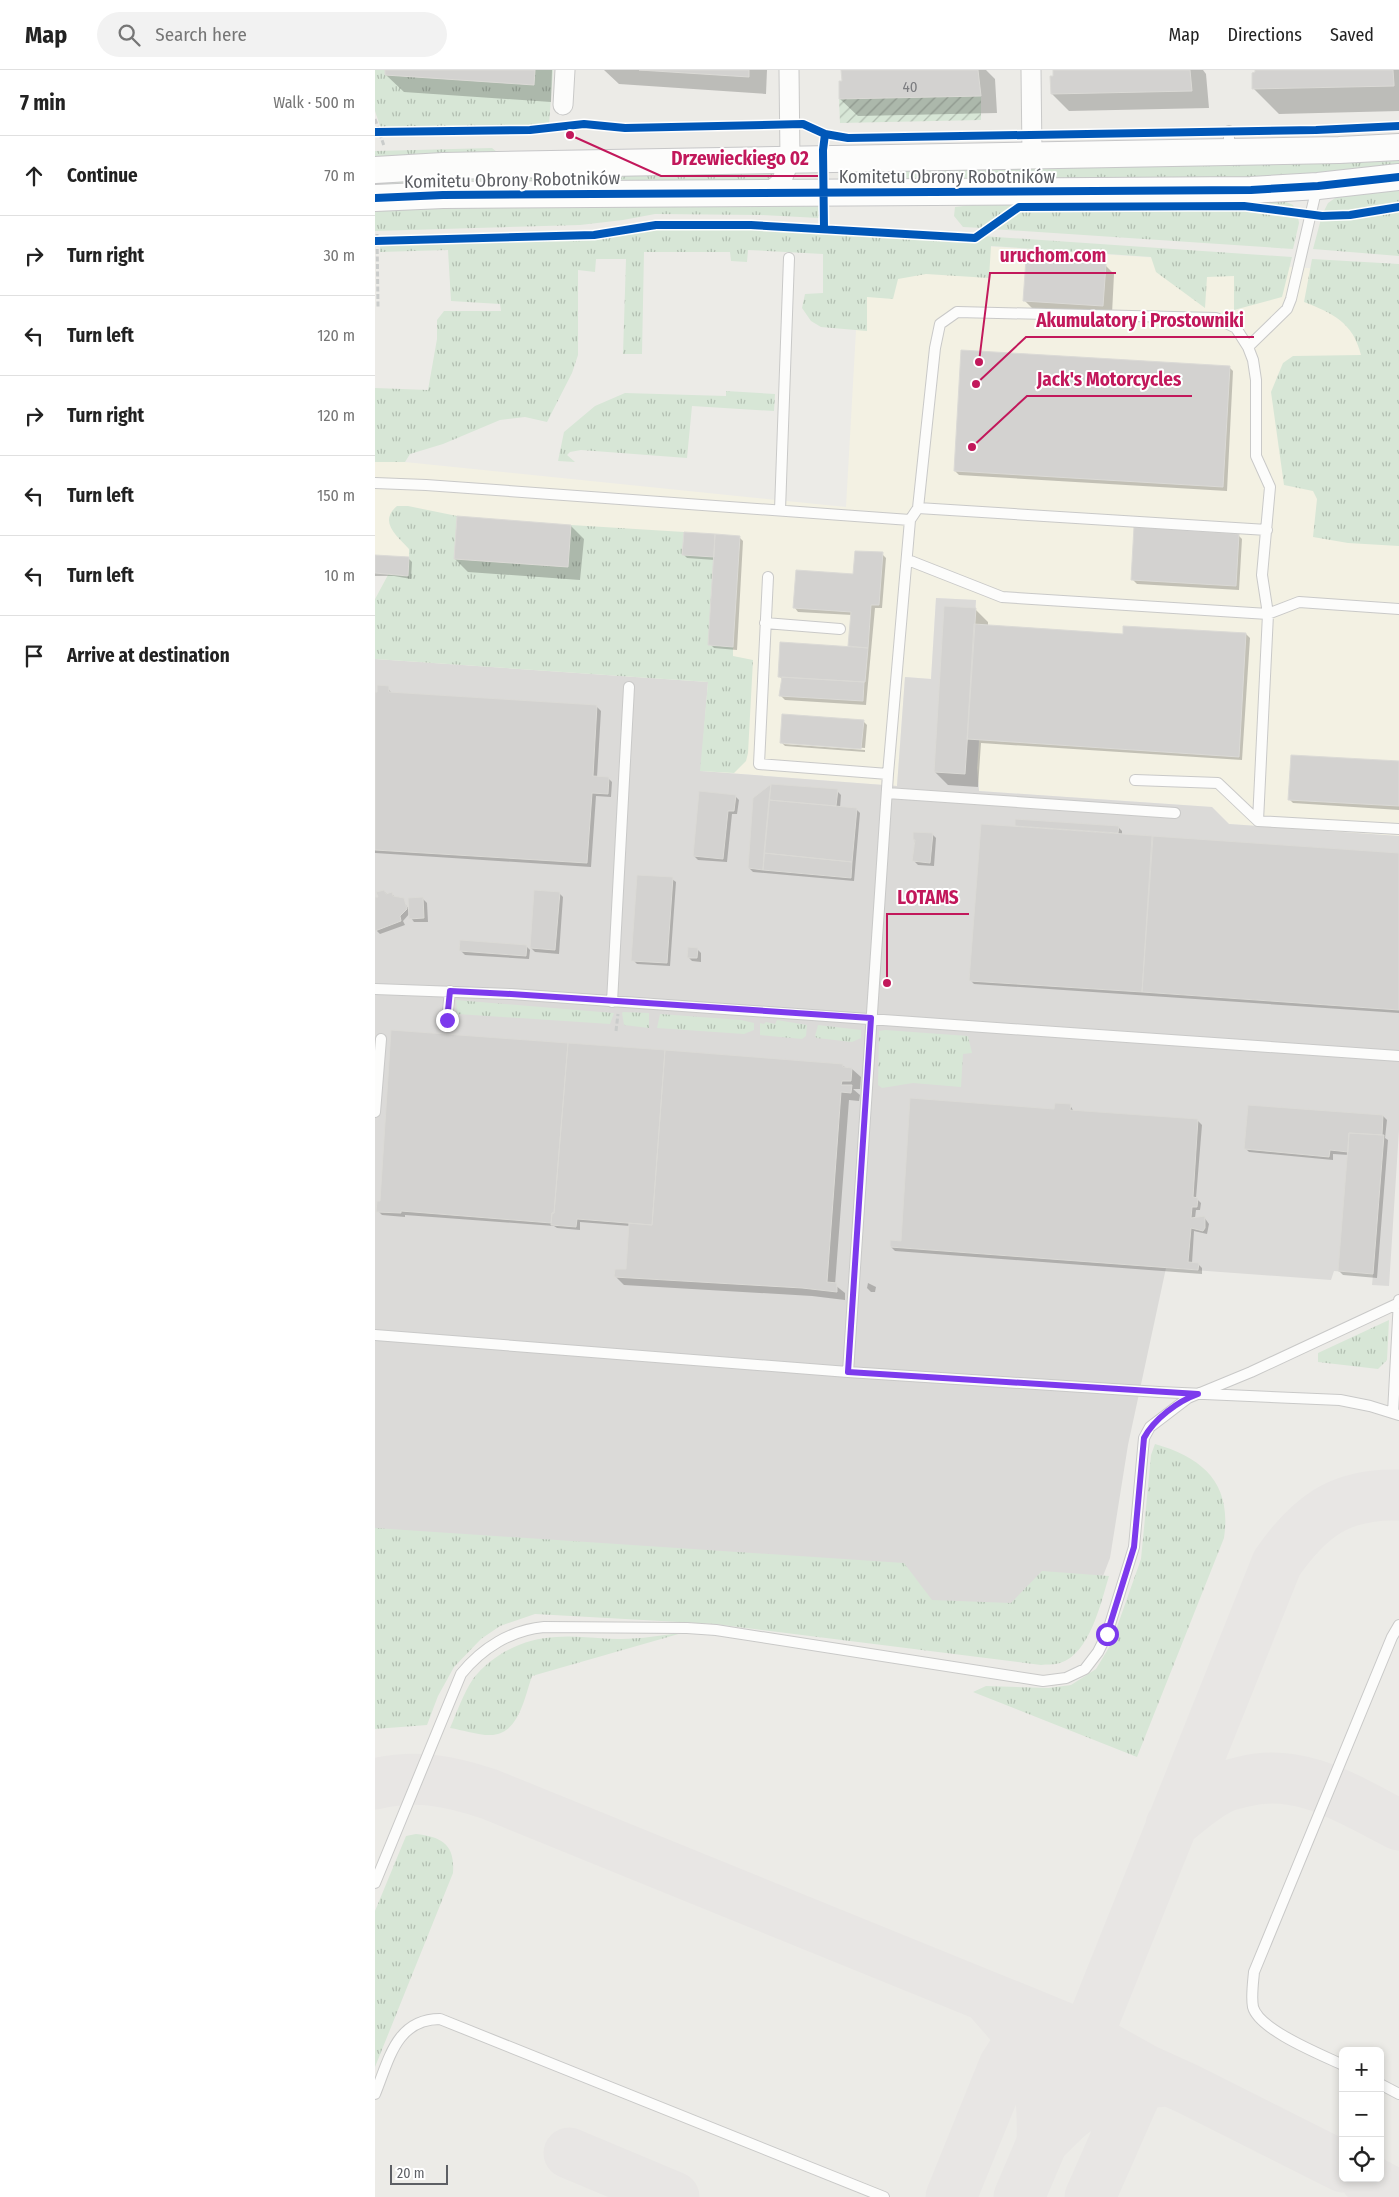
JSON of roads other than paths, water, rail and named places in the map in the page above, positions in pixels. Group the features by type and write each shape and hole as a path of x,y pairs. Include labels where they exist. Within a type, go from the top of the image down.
{"street":[{"path":"563,106 565,70"},
{"path":"768,193 781,182 789,160 789,70"},
{"path":"1031,70 1032,156"},
{"name":"Komitetu Obrony Robotników","path":"379,158 789,160 1032,156 1229,142 1399,147"},
{"name":"Komitetu Obrony Robotników","path":"375,198 443,195 1251,190 1318,186 1399,177"}],"lane":[{"path":"1248,347 1287,309 1318,186"},
{"path":"780,510 789,258"},
{"path":"848,1372 888,774 910,520 918,508 935,348 940,324 957,312 1216,318 1236,328 1248,347 1253,360 1256,380 1256,456 1270,487 1262,575 1268,614 1258,821"},
{"path":"375,483 426,485 910,520"},
{"path":"918,508 1267,530"},
{"path":"907,560 1002,597 1268,614 1299,602 1399,610"},
{"path":"768,577 759,764 888,774"},
{"path":"765,623 840,629"},
{"path":"612,1002 629,687"},
{"path":"1135,780 1218,782 1258,821 1399,829"},
{"path":"887,793 1175,813"},
{"path":"375,989 511,994 1399,1056"},
{"path":"447,1020 450,991"},
{"path":"375,1112 381,1039"},
{"path":"375,1335 848,1372 1198,1394 1340,1400 1396,1414 1399,1302 1198,1394 1188,1398 1150,1426 1144,1438 1134,1547 1107,1634 1098,1652 1085,1669 1066,1678 1043,1681 716,1630 641,1627 528,1628 496,1643 467,1666 461,1674 375,1883"},
{"path":"1339,2063 1267,2027 1253,2008 1253,1984 1255,1972 1392,1637 1399,1625"},
{"path":"375,2094 398,2039 408,2028 420,2022 440,2019 884,2197"},
{"path":"1384,2086 1399,2094"}],"place":[{"name":"Drzewieckiego 02","path":"570,135"},
{"name":"uruchom.com","path":"979,362"},
{"name":"Akumulatory i Prostowniki","path":"976,384"},
{"name":"Jack's Motorcycles","path":"972,447"},
{"name":"LOTAMS","path":"887,983"}]}
